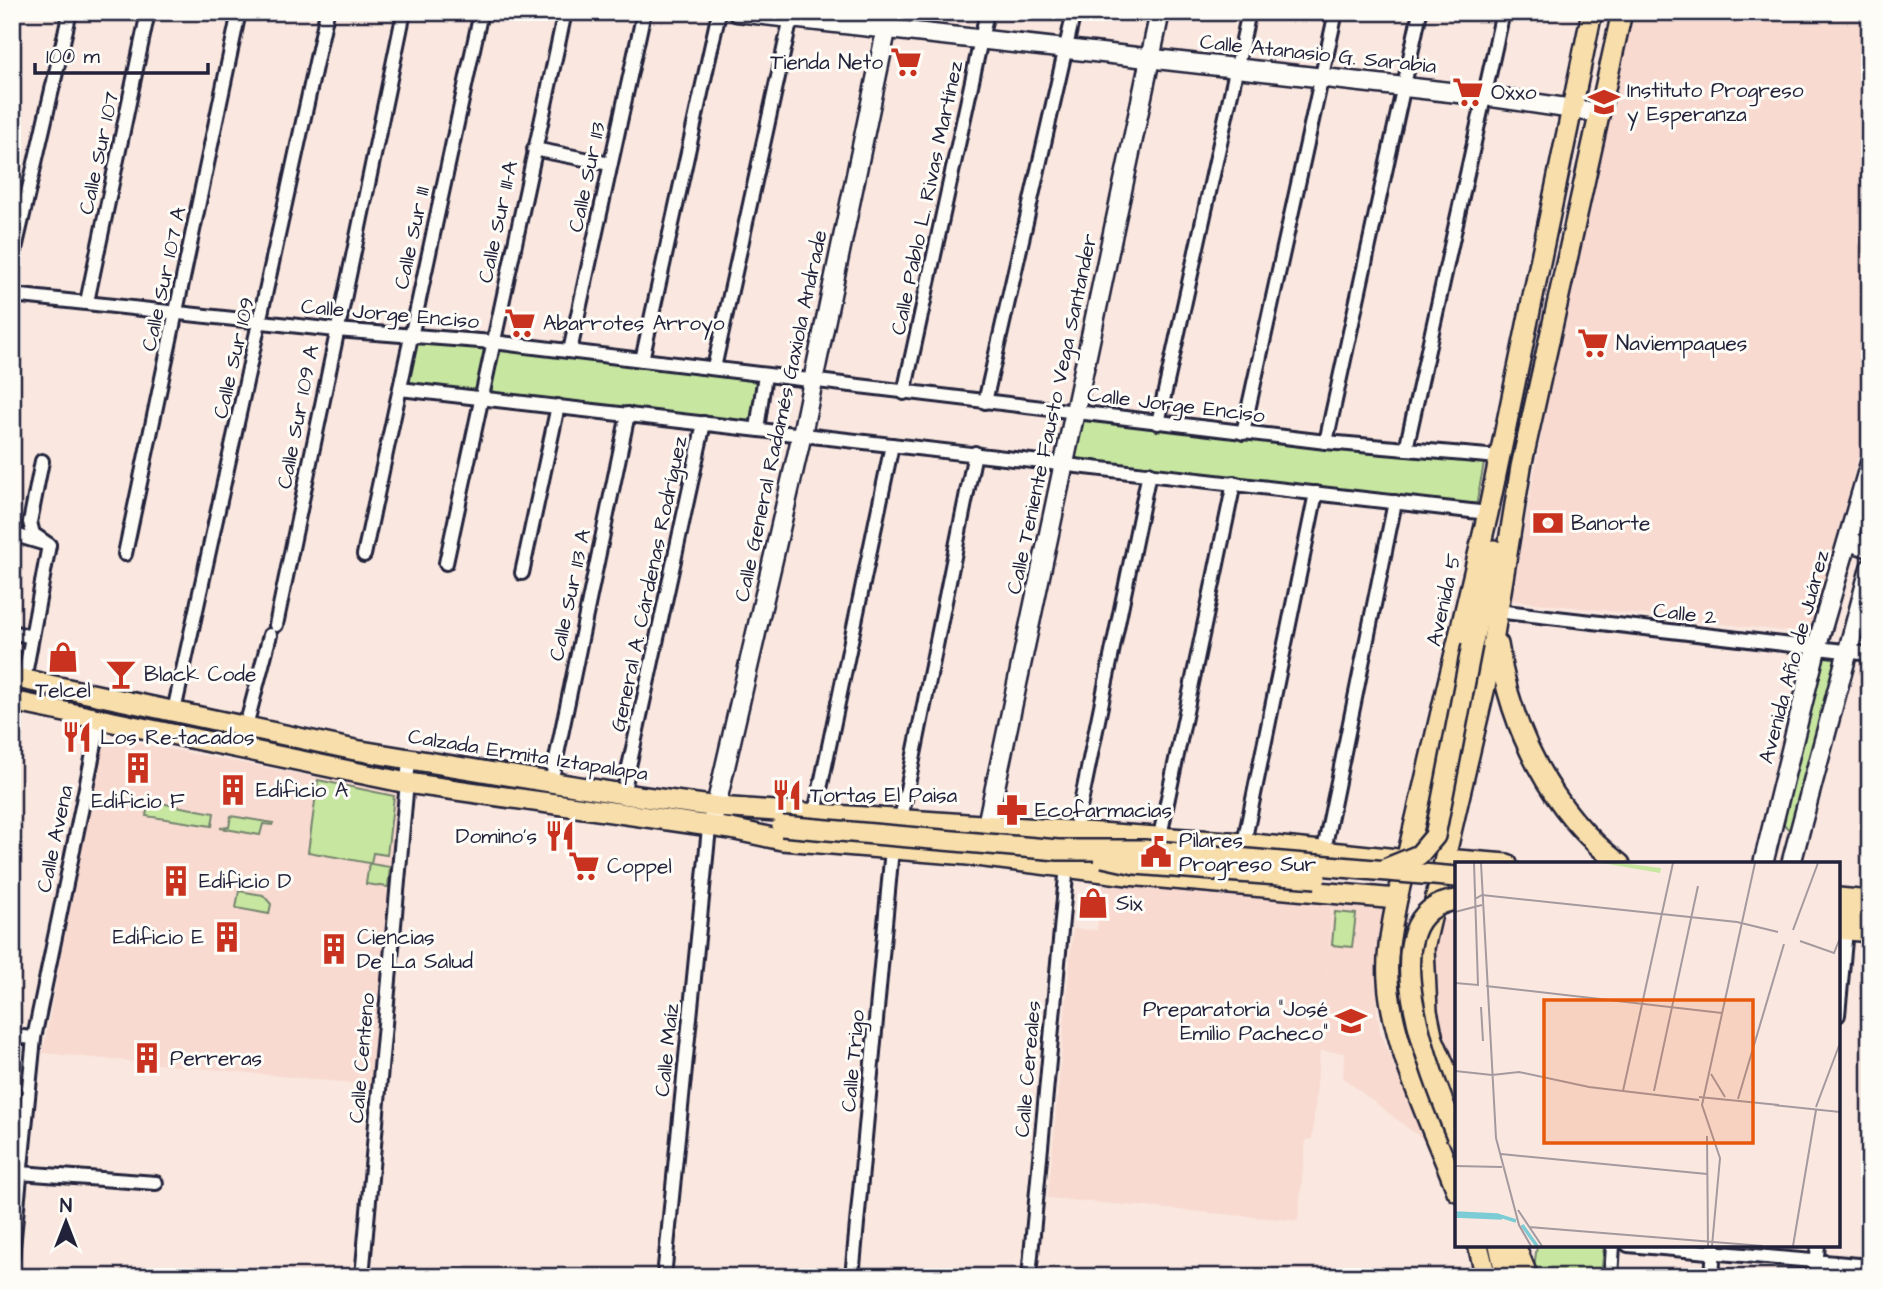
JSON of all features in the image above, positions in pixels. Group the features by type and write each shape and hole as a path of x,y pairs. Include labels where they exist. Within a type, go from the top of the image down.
{"main road":[{"name":"Avenida 5","path":"1455,1186 1397,1034 1391,1008 1388,951 1397,899 1488,513 1592,12"},
{"path":"1455,1091 1433,1039 1423,976 1424,948 1452,894 1445,859 1487,678 1512,510 1622,12"},
{"path":"1369,869 1390,867 1410,860 1428,848 1435,836 1472,645 1494,550 1512,510"},
{"path":"1495,613 1506,686 1531,754 1569,812 1618,862"},
{"name":"Calzada Ermita Iztapalapa","path":"18,678 408,760 718,807 1160,836 1406,860"},
{"path":"12,701 407,783 709,828 782,826 1058,850 1144,849 1455,877"},
{"path":"350,772 355,750"},
{"path":"458,790 462,769"},
{"path":"731,829 782,840 1397,899"},
{"name":"Calzada Ermita Iztapalapa","path":"1044,830 1103,857 1135,864 1452,894"},
{"path":"1333,852 1354,866 1354,878 1342,894"},
{"path":"1445,859 1482,862"},
{"path":"1452,894 1420,921 1411,965 1420,1040 1455,1132"},
{"path":"1840,898 1870,901"},
{"path":"1840,911 1870,915"},
{"path":"1842,929 1870,932"},
{"path":"1499,1247 1506,1277"},
{"path":"1517,1247 1528,1277"}],"street":[{"path":"12,262 70,12"},
{"name":"Calle Sur 107","path":"87,302 148,12"},
{"name":"Calle Sur 107 A","path":"124,554 239,12"},
{"name":"Calle Sur 109","path":"174,711 262,321 327,12"},
{"name":"Calle Sur 109 A","path":"246,726 273,630 404,12"},
{"name":"Calle Sur 111","path":"364,555 481,12"},
{"name":"Calle Sur 111-A","path":"446,563 565,12"},
{"name":"Calle Sur 113","path":"569,351 644,12"},
{"path":"642,360 719,12"},
{"name":"Calle Atanasio G. Sarabia","path":"737,12 888,21 981,39 1485,96 1600,113"},
{"name":"Calle Pablo L. Rivas Martínez","path":"904,393 987,12"},
{"path":"985,402 1074,12"},
{"name":"Calle Teniente Fausto Vega Santander","path":"987,825 1160,12"},
{"path":"1158,423 1249,12"},
{"path":"1243,433 1336,12"},
{"path":"1326,442 1420,12"},
{"path":"1406,449 1503,12"},
{"path":"714,368 791,15"},
{"name":"Calle General Radamés Gaxiola Andrade","path":"709,828 718,807 802,434 888,21"},
{"path":"534,149 610,164"},
{"name":"Calle Jorge Enciso","path":"12,295 335,330 493,342 1243,433 1499,457"},
{"path":"757,429 765,375"},
{"path":"400,388 892,445 1066,462 1488,513"},
{"path":"522,573 558,406"},
{"name":"Calle Sur 113 A","path":"551,783 628,414"},
{"name":"General A. Cárdenas Rodríguez","path":"623,794 704,423"},
{"path":"815,813 892,445"},
{"path":"901,819 975,453"},
{"path":"42,461 30,522 33,534 49,544"},
{"name":"Avenida Año de Juárez","path":"1766,858 1816,649 1870,463"},
{"path":"1075,832 1149,473"},
{"path":"1160,836 1234,483"},
{"path":"1244,843 1316,493"},
{"path":"1333,852 1395,502"},
{"path":"12,534 49,544"},
{"path":"1848,541 1870,548"},
{"path":"18,678 32,637 49,544"},
{"path":"1766,858 1792,860 1845,652 1870,568"},
{"name":"Calle 2","path":"1495,613 1870,654"},
{"path":"12,632 32,637"},
{"name":"Calle Avena","path":"12,1256 34,1038 100,720"},
{"name":"Calle Centeno","path":"362,1277 408,760"},
{"name":"Calle Maíz","path":"664,1277 709,828"},
{"name":"Calle Trigo","path":"852,1277 892,849"},
{"name":"Calle Cereales","path":"1028,1277 1068,866"},
{"path":"1840,972 1842,929"},
{"path":"12,1036 34,1038"},
{"path":"20,1173 156,1183"},
{"path":"1611,1277 1614,1247"},
{"path":"1671,1247 1870,1266"},
{"path":"1815,1277 1818,1247"},
{"path":"1712,1277 1714,1249"}],"shaded area":[{"path":"1632,12 1870,12 1870,415 1810,634 1511,600 1552,375"},
{"path":"101,736 399,793 371,1085 43,1053"},
{"path":"1102,885 1332,900 1326,976 1333,899 1380,903 1386,909 1379,959 1377,1011 1380,1031 1426,1142 1343,1078 1344,1053 1320,1051 1312,1139 1306,1140 1298,1221 1048,1198 1073,929 1097,930"},
{"path":"1437,919 1455,921 1455,1071 1433,1014 1427,980"}],"green space":[{"path":"412,342 493,342 762,380 754,423 406,384"},
{"path":"1082,419 1485,458 1476,506 1073,463"},
{"path":"1819,656 1841,657 1796,838 1782,822"},
{"path":"318,780 394,796 387,855 373,853 371,864 390,867 388,887 366,884 369,863 308,852"},
{"path":"149,801 214,813 212,826 146,816"},
{"path":"231,816 273,823 263,824 260,835 220,828 229,827"},
{"path":"239,891 263,895 271,904 269,914 236,908"},
{"path":"1335,912 1356,914 1352,947 1332,945"},
{"path":"1537,1247 1604,1247 1601,1277 1537,1277 1534,1268"}],"place":[{"name":"Tienda Neto","path":"906,62"},
{"name":"Oxxo","path":"1468,92"},
{"name":"Instituto Progreso y Esperanza","path":"1604,102"},
{"name":"Abarrotes Arroyo","path":"520,323"},
{"name":"Naviempaques","path":"1593,343"},
{"name":"Banorte","path":"1548,523"},
{"name":"Telcel","path":"63,657"},
{"name":"Black Code","path":"121,674"},
{"name":"Los Re-tacados","path":"77,737"},
{"name":"Edificio F","path":"138,768"},
{"name":"Edificio A","path":"233,790"},
{"name":"Tortas El Paisa","path":"787,795"},
{"name":"Ecofarmacias","path":"1012,810"},
{"name":"Domino's","path":"560,836"},
{"name":"Pilares Progreso Sur","path":"1156,852"},
{"name":"Coppel","path":"584,866"},
{"name":"Edificio D","path":"176,881"},
{"name":"Six","path":"1093,903"},
{"name":"Edificio E","path":"227,937"},
{"name":"Ciencias De La Salud","path":"334,949"},
{"name":"Preparatoria \"José Emilio Pacheco\"","path":"1351,1021"},
{"name":"Perreras","path":"147,1058"}]}
